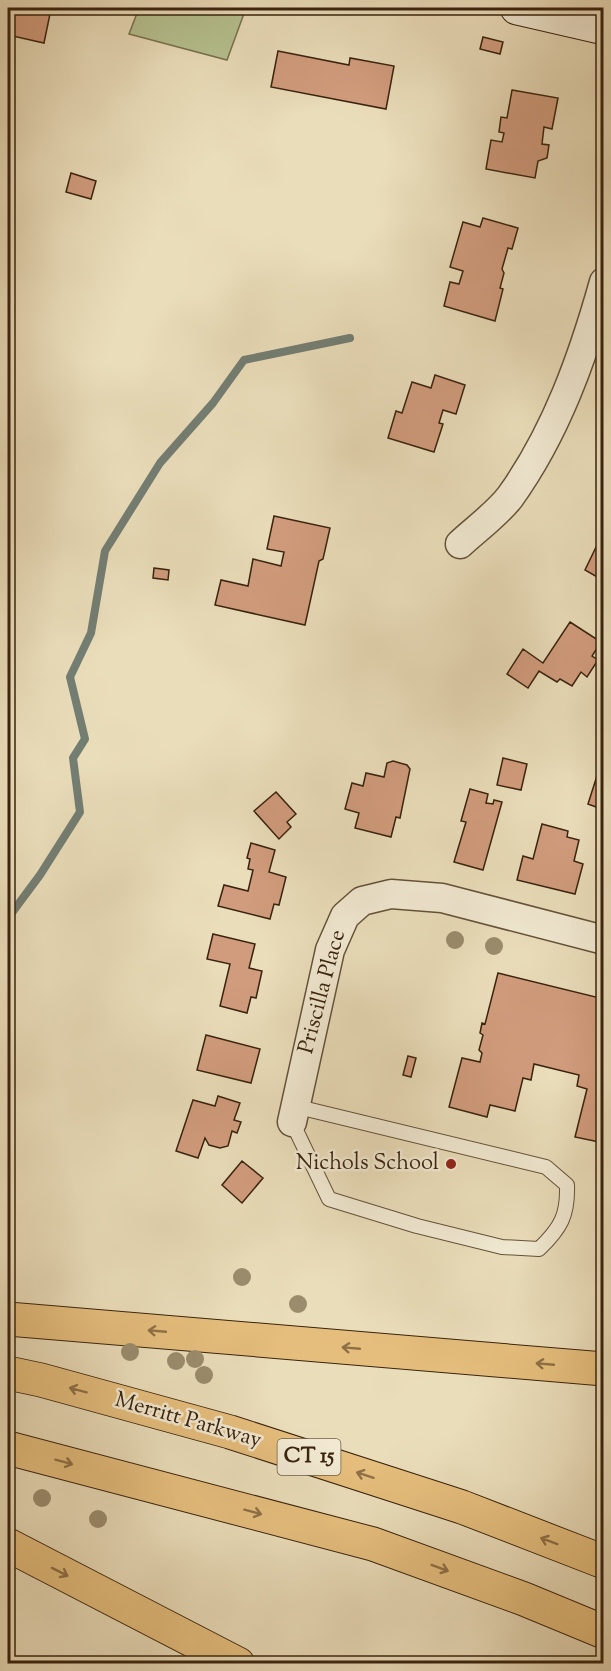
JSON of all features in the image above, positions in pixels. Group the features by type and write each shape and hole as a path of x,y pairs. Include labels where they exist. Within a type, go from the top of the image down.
{"highway":[{"path":"8,1319 603,1369"},
{"name":"Merritt Parkway","path":"8,1373 42,1380 242,1436 462,1507 603,1562"},
{"path":"8,1448 373,1544 524,1599 603,1632"},
{"path":"8,1545 238,1664"}],"main road":[{"path":"517,8 603,28"}],"street":[{"path":"460,544 509,498 552,428 590,330 603,282"},
{"name":"Priscilla Place","path":"293,1114 330,950 345,916 362,901 391,894 442,898 603,940"}],"lane":[{"path":"293,1114 546,1167 567,1185 568,1206 555,1234 539,1249 502,1247 417,1226 329,1199 293,1114"}],"green space":[{"path":"139,8 246,8 227,60 129,34"}],"building":[{"path":"8,8 51,9 44,43 8,35"},
{"path":"483,37 503,42 500,54 480,49"},
{"path":"278,51 349,65 350,58 394,66 386,109 271,87"},
{"path":"512,90 558,98 552,129 544,127 542,144 549,145 547,158 538,161 535,178 486,169 491,140 502,142 504,133 499,132 501,117 507,118"},
{"path":"71,173 96,181 91,199 66,192"},
{"path":"483,218 518,228 512,249 508,248 502,269 504,273 500,288 503,289 495,321 444,306 450,282 459,284 463,271 450,267 463,222 480,227"},
{"path":"435,375 465,385 456,414 443,410 439,423 443,424 434,452 388,438 396,411 402,413 412,382 431,388"},
{"path":"274,516 330,528 323,559 319,561 305,625 215,605 221,580 248,586 253,559 281,566 284,552 267,549"},
{"path":"604,541 604,581 585,570 598,543"},
{"path":"154,568 169,570 168,580 153,578"},
{"path":"570,622 601,642 592,656 598,660 587,677 581,672 572,686 560,679 557,682 539,671 528,688 507,674 523,649 543,663"},
{"path":"503,758 527,764 521,790 497,785"},
{"path":"393,761 407,765 410,769 400,818 396,817 391,837 355,828 359,813 345,809 352,783 363,786 366,773 384,777 387,763"},
{"path":"601,763 604,763 604,810 588,804"},
{"path":"470,789 488,794 486,803 493,804 494,800 502,802 483,870 454,862 466,822 461,821"},
{"path":"276,792 296,814 287,822 291,827 279,839 254,811"},
{"path":"542,824 568,831 567,837 579,840 574,861 583,864 575,894 517,880 523,856 533,859"},
{"path":"251,843 275,850 269,872 286,877 279,905 274,904 270,919 218,906 224,885 248,891 253,870 248,869 250,859 247,858"},
{"path":"213,934 255,944 249,968 262,971 256,998 251,997 247,1013 220,1006 230,964 207,959"},
{"path":"498,973 604,999 604,1143 575,1137 587,1089 577,1086 579,1075 534,1064 531,1080 523,1078 515,1111 490,1105 487,1117 449,1107 462,1058 480,1062 482,1023 485,1024"},
{"path":"206,1035 260,1049 251,1083 197,1070"},
{"path":"408,1056 416,1058 411,1077 403,1075"},
{"path":"218,1096 240,1103 234,1120 241,1122 237,1133 232,1131 228,1146 220,1148 209,1145 205,1138 198,1158 176,1151 193,1100 215,1106"},
{"path":"242,1161 263,1178 242,1203 222,1185"}],"waterway":[{"path":"8,918 40,875 80,812 73,758 85,739 70,677 91,633 105,551 160,463 213,403 244,360 350,338"}],"place":[{"name":"Nichols School","path":"451,1164"}]}
